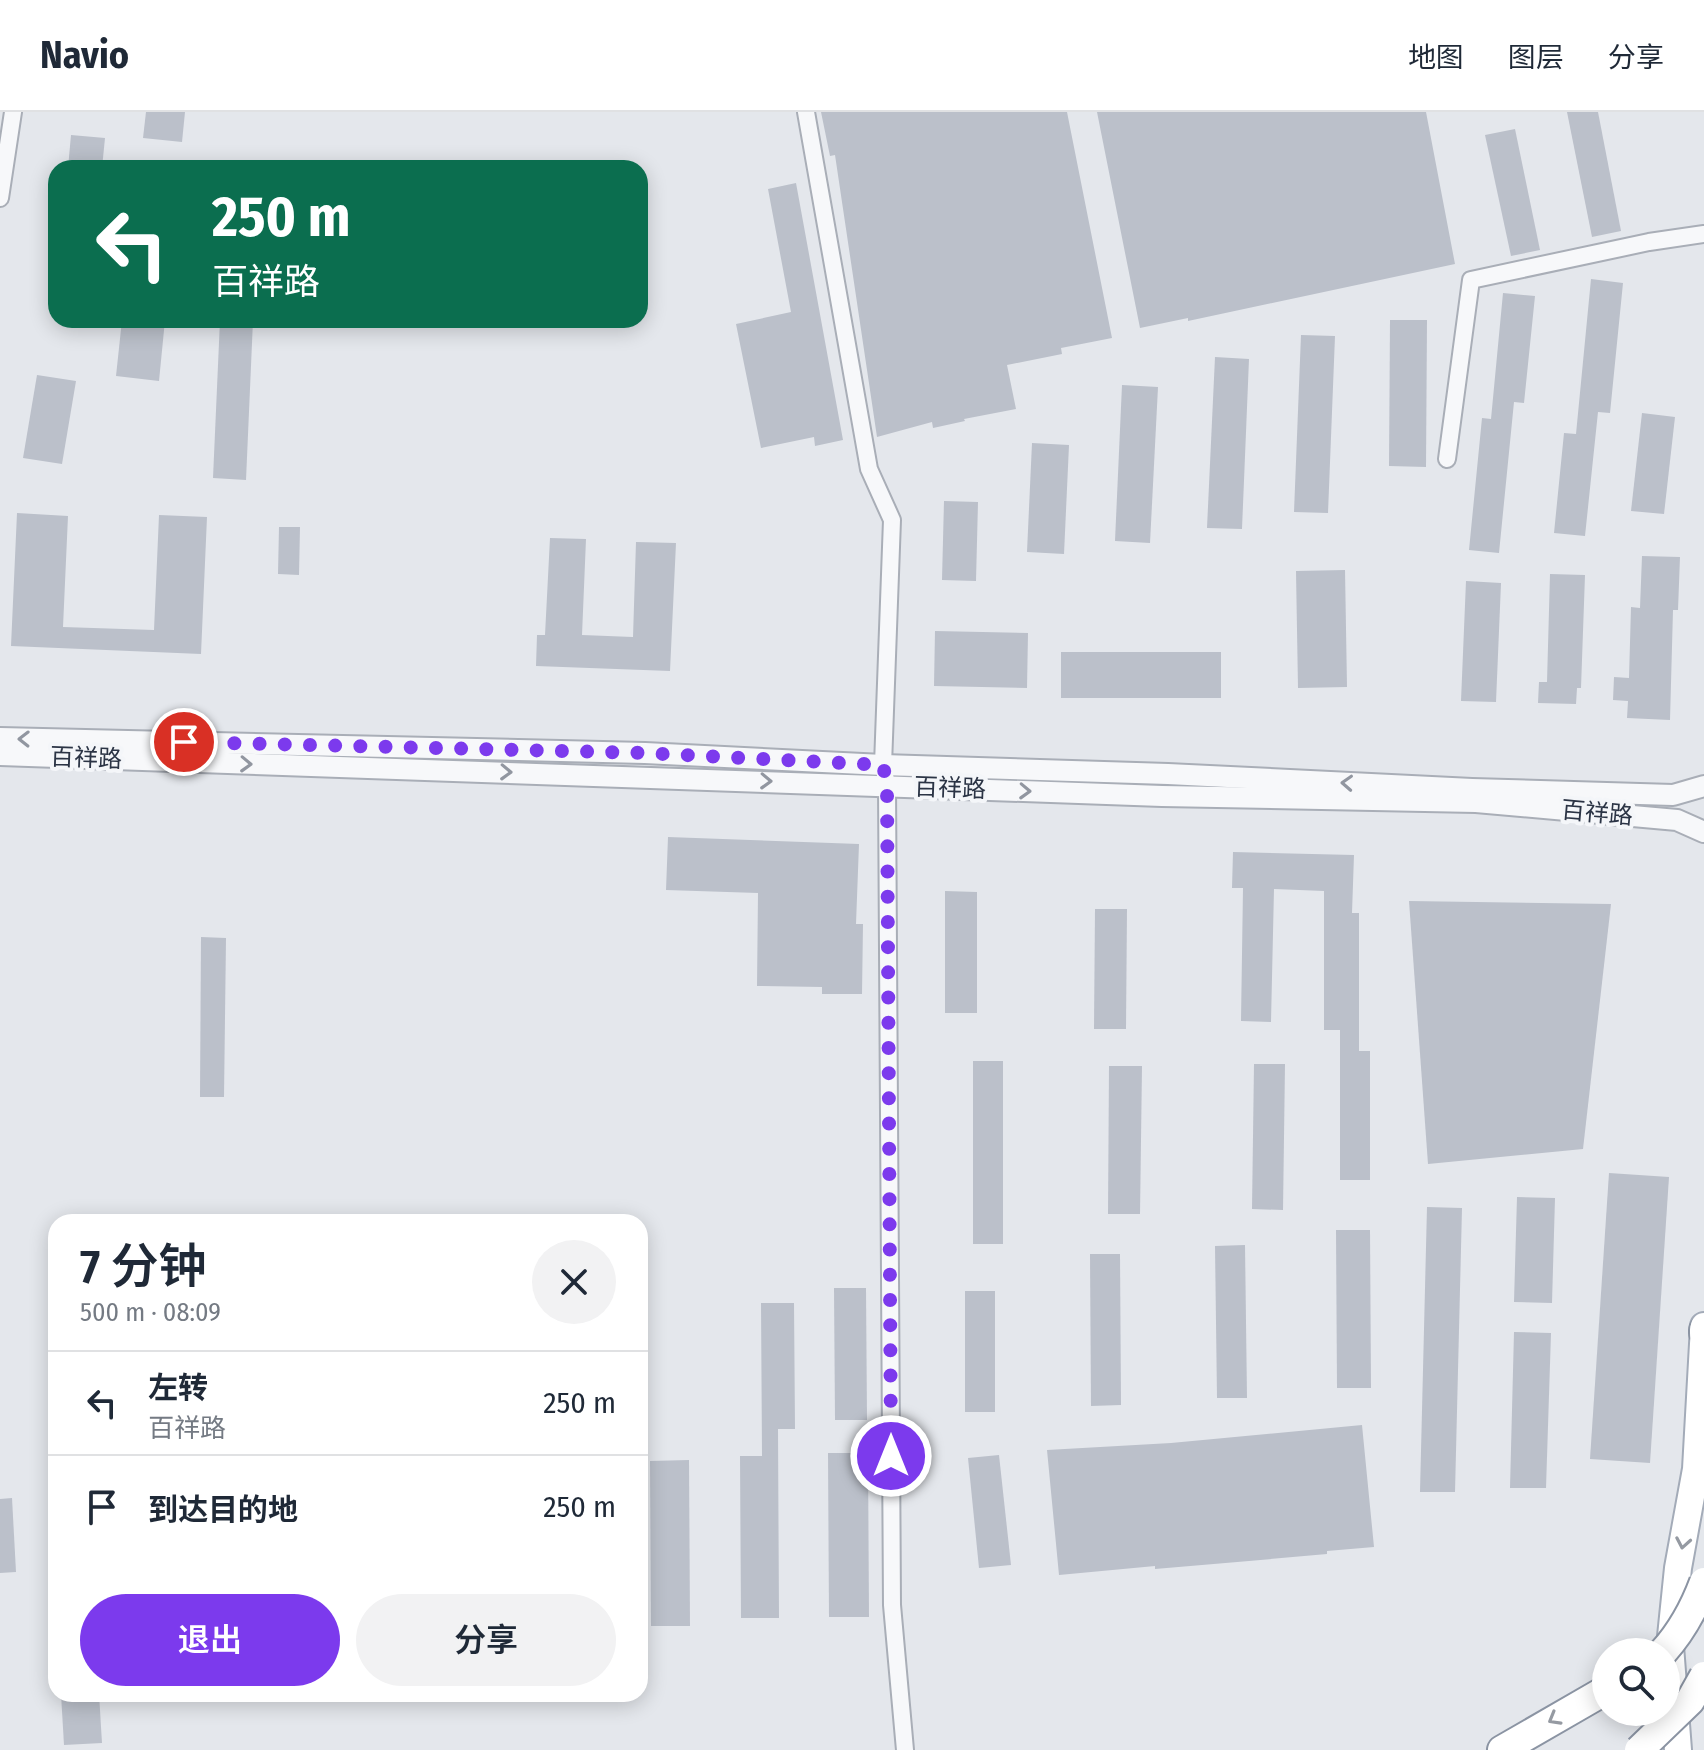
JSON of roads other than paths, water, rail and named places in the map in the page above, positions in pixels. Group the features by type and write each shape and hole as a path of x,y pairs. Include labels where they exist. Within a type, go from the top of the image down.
{"highway":[{"path":"1676,1638 1704,1582"},
{"path":"1639,1750 1690,1701 1704,1676"},
{"path":"1502,1750 1592,1698"},
{"path":"1616,1750 1661,1750"}],"main road":[{"path":"1678,1750 1670,1646 1678,1568 1696,1469 1704,1330"}],"street":[{"path":"0,198 13,112"},
{"path":"806,112 869,469 892,520 883,765 887,785 892,1605 905,1750"},
{"path":"1447,459 1471,280 1649,242 1704,234"},
{"name":"百祥路","path":"0,738 645,753 1518,791 1673,795 1704,786"},
{"name":"百祥路","path":"0,755 1162,796 1476,802 1677,820 1704,832"}]}
